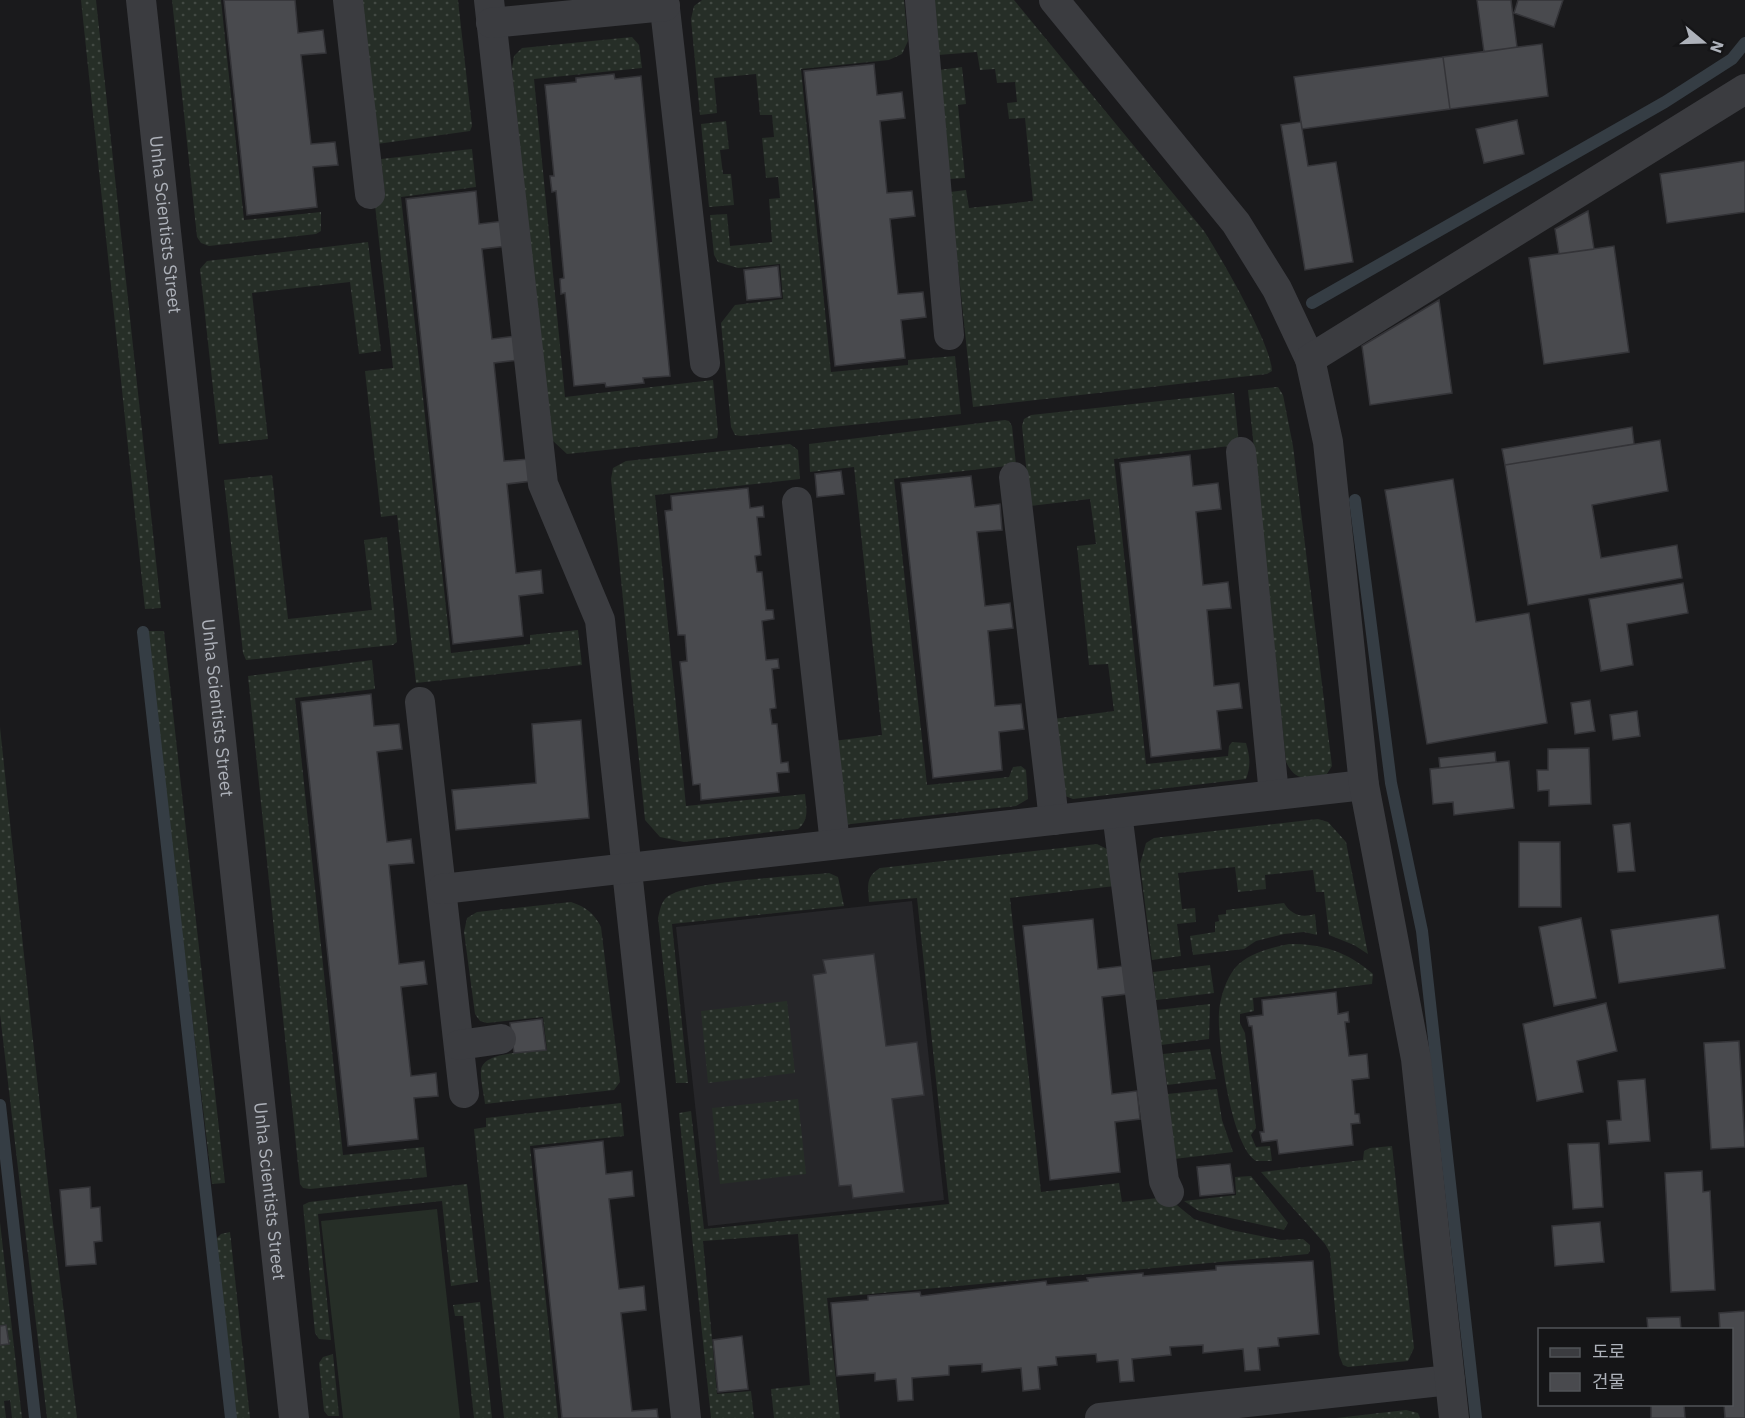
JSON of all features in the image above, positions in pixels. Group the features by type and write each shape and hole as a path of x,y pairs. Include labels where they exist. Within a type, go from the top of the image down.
{"street":[{"name":"Unha Scientists Street","path":"141,0 294,1418"},
{"path":"348,0 370,194"},
{"path":"920,0 949,335"},
{"path":"1054,0 1236,223 1276,289 1310,359 1328,442 1364,785 1416,1059 1454,1418"},
{"path":"686,1418 600,620 543,484 490,12 665,3 705,363"},
{"path":"1310,359 1745,88"},
{"path":"1240,452 1274,795"},
{"path":"1014,477 1054,820"},
{"path":"797,502 834,844"},
{"path":"420,702 464,1093"},
{"path":"442,889 1364,785"},
{"path":"1117,813 1164,1181 1169,1192"},
{"path":"459,1045 501,1040"},
{"path":"1100,1418 1261,1410 1450,1380"}],"shaded area":[{"path":"81,0 96,0 161,608 145,609"},
{"path":"172,0 221,0 244,220 321,212 321,231 316,234 209,246 201,243 197,237"},
{"path":"362,0 458,0 472,126 470,131 377,144"},
{"path":"702,0 904,0 908,41 902,54 889,60 801,69 831,372 908,365 908,360 955,356 961,414 735,435 731,427 721,323 735,305 783,299 780,264 738,268 718,262 714,255 710,215 727,214 730,246 772,242 769,199 780,198 778,177 766,178 762,138 774,137 772,115 760,115 756,74 714,78 717,113 700,115 691,19 694,6"},
{"path":"933,0 1014,0 1204,231 1255,322 1272,371 1267,374 973,407 950,192 966,190 969,208 1033,201 1025,118 1009,119 1007,103 1017,102 1015,82 997,83 995,69 980,70 977,52 938,55"},
{"path":"632,37 639,45 642,68 534,79 565,397 713,380 718,432 717,438 712,439 567,454 553,441 547,425 512,68 514,56 522,48"},
{"path":"962,67 966,104 958,105 965,178 949,179 939,70"},
{"path":"726,121 729,149 720,150 723,174 731,174 734,205 709,207 701,124"},
{"path":"472,149 476,187 401,197 451,653 530,644 530,635 578,630 582,665 416,683 397,515 381,517 365,371 393,368 374,196 385,195 381,159"},
{"path":"368,242 381,351 359,354 350,282 252,293 268,439 219,444 200,269 207,261"},
{"path":"1278,387 1283,395 1293,446 1332,766 1325,777 1297,776 1286,762 1248,390"},
{"path":"1234,393 1239,445 1114,459 1146,764 1228,756 1232,742 1246,743 1249,770 1246,779 1073,799 1065,796 1053,719 1114,711 1108,664 1089,665 1077,546 1096,544 1090,499 1030,506 1022,426 1024,419 1031,415"},
{"path":"1009,421 1012,426 1016,465 894,479 927,785 1009,777 1013,767 1021,766 1026,770 1028,799 1016,806 842,825 833,741 882,735 854,467 810,472 809,444"},
{"path":"790,444 798,450 800,479 655,495 686,806 805,794 806,817 798,829 684,842 660,837 645,820 611,479 613,468 626,461"},
{"path":"272,475 288,619 372,610 364,540 387,537 397,642 393,645 246,660 243,653 224,480"},
{"path":"146,631 164,631 225,1183 212,1184"},
{"path":"372,660 375,689 295,698 343,1155 424,1147 427,1177 310,1189 303,1188 300,1184 248,676"},
{"path":"0,727 48,1183 77,1418 47,1418 0,1014"},
{"path":"1318,819 1328,822 1346,842 1368,954 1354,945 1329,935 1324,892 1316,892 1313,870 1265,875 1266,889 1238,892 1235,867 1178,873 1182,909 1195,908 1196,922 1177,924 1181,956 1152,960 1140,864 1146,843 1154,838"},
{"path":"1097,844 1107,849 1115,886 1010,898 1041,1192 1119,1183 1122,1202 1167,1197 1194,1219 1231,1230 1281,1240 1303,1239 1310,1245 1308,1254 827,1298 840,1418 774,1418 771,1389 810,1385 798,1234 703,1241 717,1394 751,1391 754,1418 711,1418 679,1113 691,1111 704,1229 949,1204 917,898 869,902 870,879 880,868"},
{"path":"829,873 838,877 844,906 672,924 688,1083 676,1083 658,918 665,899 678,891 719,883"},
{"path":"912,901 944,1200 708,1226 676,927"},
{"path":"571,902 589,911 601,927 620,1082 614,1090 485,1104 481,1074 484,1064 499,1056 547,1050 543,1017 487,1023 480,1021 475,1014 464,932 467,918 477,912"},
{"path":"1284,903 1297,914 1306,916 1315,914 1317,935 1304,932 1284,934 1256,941 1244,949 1193,955 1190,936 1215,932 1215,922 1219,921 1218,915 1226,914 1226,910"},
{"path":"1289,944 1313,945 1344,954 1373,974 1372,984 1253,998 1254,1011 1240,1014 1240,1023 1245,1033 1256,1128 1251,1135 1256,1147 1270,1146 1272,1161 1256,1161 1247,1151 1239,1135 1227,1092 1220,1045 1220,1007 1229,978 1240,963 1260,952"},
{"path":"1210,965 1214,993 1156,1000 1153,972"},
{"path":"787,1001 795,1073 708,1083 701,1011"},
{"path":"1210,1004 1209,1039 1161,1045 1157,1010"},
{"path":"1210,1049 1216,1079 1167,1085 1163,1054"},
{"path":"1217,1089 1222,1120 1233,1152 1174,1159 1167,1094"},
{"path":"798,1099 806,1174 720,1184 712,1108"},
{"path":"621,1103 624,1136 530,1146 558,1418 504,1418 474,1129 486,1127 486,1118"},
{"path":"1392,1146 1414,1348 1408,1361 1348,1367 1343,1365 1339,1355 1330,1253 1325,1244 1261,1172 1363,1160 1364,1151 1370,1148"},
{"path":"1251,1176 1288,1223 1284,1230 1199,1211 1184,1201 1236,1195 1235,1177"},
{"path":"467,1184 478,1282 451,1286 442,1201 318,1214 331,1340 319,1339 315,1333 303,1205 309,1202"},
{"path":"437,1209 460,1418 343,1418 321,1221"},
{"path":"0,1222 22,1418 12,1418 10,1400 4,1401 6,1418 0,1418"},
{"path":"230,1232 250,1418 235,1418 217,1259 217,1238 221,1234"},
{"path":"480,1302 492,1418 474,1418 463,1316 455,1316 453,1305"},
{"path":"333,1354 339,1416 328,1416 324,1411 319,1363 323,1357"},
{"path":"1406,1410 1418,1413 1420,1418 1336,1418"}],"building":[{"path":"224,0 295,0 298,33 323,30 326,53 301,55 311,144 335,142 338,165 313,167 317,207 247,215"},
{"path":"1477,0 1511,0 1517,47 1484,52"},
{"path":"1518,0 1563,0 1554,27 1514,13"},
{"path":"1542,44 1548,96 1450,109 1443,57"},
{"path":"1443,57 1450,109 1302,129 1294,77"},
{"path":"874,64 877,95 902,92 905,118 880,121 887,193 912,191 915,216 890,219 898,294 923,292 926,317 901,320 905,358 835,366 804,71"},
{"path":"614,74 615,79 641,76 670,376 643,378 644,383 606,387 605,383 574,386 565,293 561,294 560,279 564,278 556,191 552,192 550,176 554,176 545,85 576,82 576,78"},
{"path":"1517,120 1524,154 1484,163 1476,129"},
{"path":"1301,122 1308,166 1336,162 1353,262 1305,270 1281,125"},
{"path":"1745,161 1745,212 1667,223 1660,174"},
{"path":"476,191 479,224 504,221 507,246 482,249 492,339 517,336 519,360 494,363 504,461 529,459 532,481 507,484 516,573 541,570 543,593 519,596 523,636 453,644 406,199"},
{"path":"1588,211 1594,249 1559,254 1555,229"},
{"path":"1614,246 1629,352 1544,364 1529,258"},
{"path":"778,266 781,297 747,300 744,270"},
{"path":"1439,300 1452,393 1370,405 1362,346"},
{"path":"1632,427 1634,444 1505,465 1502,449"},
{"path":"1660,440 1668,491 1592,505 1601,558 1677,545 1682,578 1528,605 1505,465"},
{"path":"1190,455 1193,486 1218,483 1221,509 1196,512 1203,585 1228,582 1231,608 1207,610 1214,686 1239,683 1242,708 1217,711 1221,749 1151,757 1120,463"},
{"path":"841,471 844,494 817,497 815,474"},
{"path":"971,476 975,507 1000,504 1002,530 977,532 985,606 1010,603 1013,628 988,631 995,706 1021,704 1024,729 999,732 1002,770 933,778 901,483"},
{"path":"1453,479 1476,622 1529,613 1547,723 1427,744 1385,490"},
{"path":"748,488 750,508 763,506 764,517 757,517 761,555 755,556 757,572 762,572 766,610 773,610 774,619 762,621 766,660 778,659 779,668 772,669 776,708 770,709 772,724 777,724 781,763 788,762 789,772 777,773 779,792 701,800 700,784 693,785 680,662 687,661 685,635 678,635 665,511 672,510 671,496"},
{"path":"1683,583 1688,613 1627,624 1633,665 1601,671 1589,599"},
{"path":"371,694 374,726 399,724 402,749 377,752 387,842 411,839 414,863 389,865 399,964 424,961 427,984 401,987 411,1076 436,1073 438,1096 414,1098 418,1139 348,1146 301,702"},
{"path":"1590,700 1595,731 1575,734 1571,703"},
{"path":"1637,711 1640,736 1613,740 1610,715"},
{"path":"581,720 589,818 456,830 452,790 536,783 532,724"},
{"path":"1589,748 1591,804 1549,806 1549,790 1538,791 1537,770 1548,770 1548,749"},
{"path":"1495,752 1496,762 1440,768 1439,758"},
{"path":"1509,761 1514,808 1454,815 1453,802 1433,804 1430,769"},
{"path":"1630,823 1635,871 1618,872 1613,825"},
{"path":"1519,842 1560,842 1561,907 1519,907"},
{"path":"1718,915 1725,968 1619,983 1611,930"},
{"path":"1581,918 1596,998 1554,1006 1539,927"},
{"path":"1093,919 1098,969 1123,966 1127,994 1102,997 1112,1094 1137,1091 1140,1119 1115,1122 1120,1172 1050,1180 1023,926"},
{"path":"874,954 886,1046 917,1042 924,1095 892,1099 904,1192 853,1198 851,1185 839,1186 813,975 826,973 823,960"},
{"path":"1336,992 1338,1014 1348,1012 1349,1022 1345,1022 1349,1056 1367,1054 1369,1078 1352,1080 1355,1114 1359,1114 1360,1123 1351,1124 1353,1145 1279,1154 1277,1140 1262,1142 1260,1132 1264,1132 1252,1026 1249,1026 1247,1017 1263,1015 1262,1000"},
{"path":"1606,1003 1617,1051 1577,1061 1583,1092 1537,1101 1523,1024"},
{"path":"542,1019 546,1050 514,1053 510,1023"},
{"path":"1739,1041 1745,1147 1711,1149 1704,1043"},
{"path":"1645,1079 1650,1141 1609,1144 1607,1121 1621,1120 1618,1081"},
{"path":"603,1141 606,1174 632,1171 634,1196 609,1199 619,1289 644,1286 646,1310 621,1313 632,1411 657,1409 658,1418 562,1418 534,1149"},
{"path":"1599,1143 1603,1207 1573,1209 1568,1144"},
{"path":"1230,1164 1234,1193 1200,1196 1197,1167"},
{"path":"1702,1171 1703,1192 1710,1191 1715,1290 1671,1292 1665,1173"},
{"path":"90,1187 91,1208 100,1207 102,1241 94,1242 96,1264 66,1266 60,1190"},
{"path":"1600,1222 1604,1262 1555,1266 1552,1226"},
{"path":"1313,1261 1319,1334 1278,1338 1279,1346 1258,1348 1260,1370 1245,1371 1243,1349 1203,1353 1203,1345 1170,1347 1171,1355 1132,1359 1134,1381 1120,1382 1118,1360 1097,1362 1096,1354 1056,1357 1057,1365 1038,1367 1040,1389 1023,1391 1021,1368 982,1372 982,1364 949,1366 949,1375 912,1378 913,1400 898,1401 896,1379 875,1381 875,1373 837,1376 831,1303 868,1300 868,1296 920,1292 921,1296 1046,1281 1047,1285 1088,1281 1087,1278 1143,1273 1143,1276 1216,1270 1216,1266"},
{"path":"1745,1311 1745,1418 1725,1418 1724,1406 1733,1406 1733,1328 1720,1328 1719,1313"},
{"path":"1680,1317 1681,1328 1648,1328 1647,1318"},
{"path":"6,1325 9,1344 0,1345 0,1326"},
{"path":"742,1336 748,1389 718,1392 713,1340"},
{"path":"1651,1406 1684,1406 1685,1418 1651,1418"}],"waterway":[{"path":"1312,303 1665,102 1732,59 1745,43"},
{"path":"1355,500 1391,783 1422,931 1476,1418"},
{"path":"143,632 231,1418"},
{"path":"0,1105 35,1418"}]}
